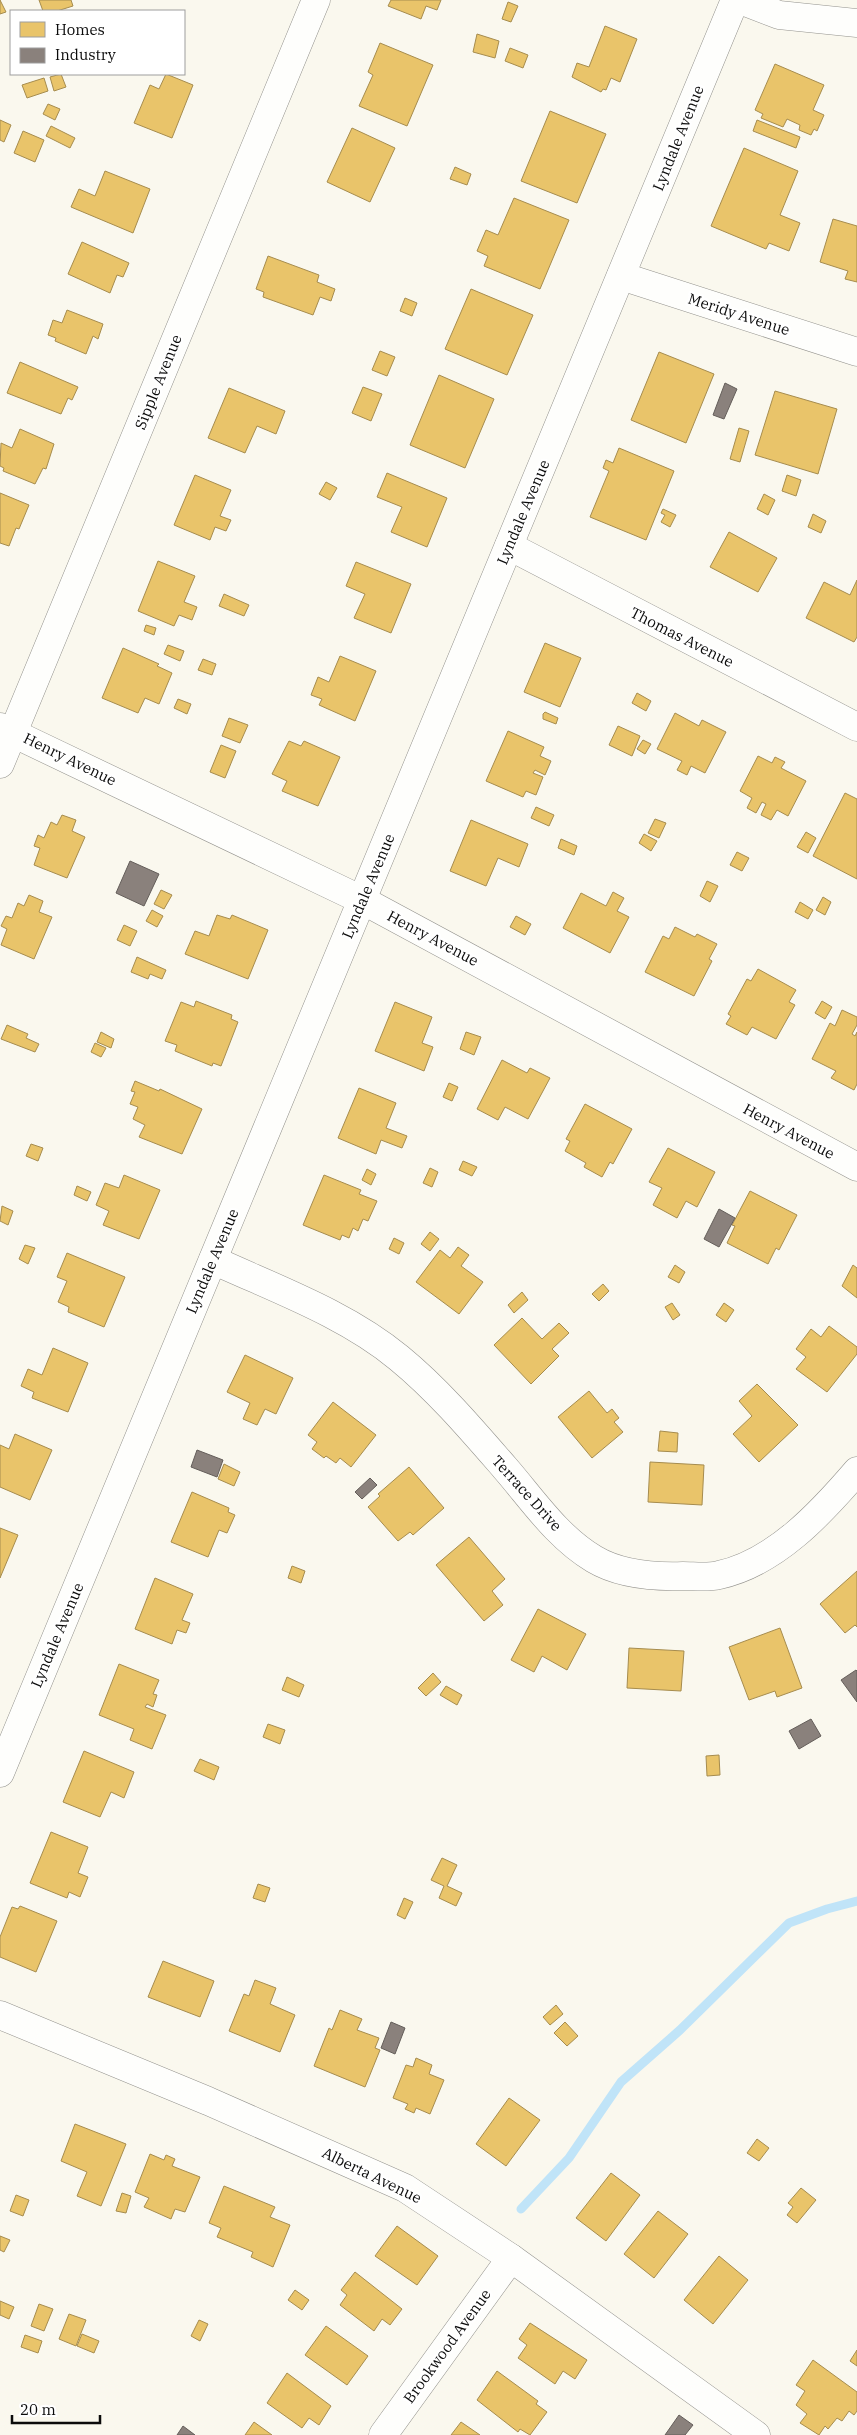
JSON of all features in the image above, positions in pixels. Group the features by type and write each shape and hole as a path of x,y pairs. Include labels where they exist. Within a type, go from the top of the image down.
{"street":[{"name":"Sipple Avenue","path":"0,764 7,730 316,0"},
{"name":"Lyndale Avenue","path":"0,1773 735,0"},
{"path":"740,0 778,15 857,23"},
{"name":"Meridy Avenue","path":"621,276 857,352"},
{"name":"Thomas Avenue","path":"509,546 857,726"},
{"name":"Henry Avenue","path":"7,730 362,900 857,1167"},
{"name":"Terrace Drive","path":"213,1260 330,1314 379,1343 400,1359 441,1398 505,1468 542,1514 594,1559 622,1570 657,1576 718,1576 746,1566 772,1551 804,1525 857,1471"},
{"name":"Alberta Avenue","path":"0,2015 271,2128 405,2188 511,2258 756,2435"},
{"name":"Brookwood Avenue","path":"383,2435 511,2258"}],"building: Homes":[{"path":"0,0 6,12 0,14"},
{"path":"39,0 71,0 73,6 60,10 43,10"},
{"path":"391,0 441,0 437,10 426,6 421,19 388,6"},
{"path":"508,2 518,6 511,22 502,19"},
{"path":"605,26 637,39 620,82 611,78 606,90 603,89 601,92 572,77 577,63 589,67"},
{"path":"477,34 499,41 495,58 473,52"},
{"path":"380,43 433,65 407,126 359,106 373,75 368,72"},
{"path":"510,48 528,55 523,68 505,61"},
{"path":"775,64 824,85 813,110 824,115 817,131 814,129 811,135 799,130 800,125 787,119 783,127 761,118 763,114 755,110"},
{"path":"61,75 66,87 54,91 50,77"},
{"path":"166,75 193,85 172,138 134,123 150,85 159,89"},
{"path":"44,78 48,91 27,98 22,85"},
{"path":"48,104 60,109 55,120 43,114"},
{"path":"550,111 606,134 577,203 521,181"},
{"path":"0,120 11,125 4,142 0,140"},
{"path":"757,120 800,137 796,148 753,131"},
{"path":"51,126 75,138 70,148 46,136"},
{"path":"352,128 395,148 370,202 327,182"},
{"path":"23,131 44,140 35,162 14,153"},
{"path":"744,148 798,171 780,215 800,223 789,251 769,243 766,249 711,226"},
{"path":"455,167 471,174 467,185 450,179"},
{"path":"105,171 150,189 133,233 71,207 79,189 95,196"},
{"path":"514,198 569,220 540,289 484,266 488,256 477,251 486,230 498,235"},
{"path":"833,219 857,226 857,282 845,279 848,271 820,262"},
{"path":"82,242 129,263 123,277 117,275 110,293 68,274"},
{"path":"268,256 319,275 317,282 335,289 331,301 320,297 313,315 263,297 264,292 256,289"},
{"path":"471,289 533,315 507,375 445,349"},
{"path":"405,298 417,303 412,316 400,311"},
{"path":"67,310 103,324 98,339 93,336 86,354 55,341 56,338 48,335 53,320 62,323"},
{"path":"380,351 395,357 387,376 372,370"},
{"path":"659,352 714,374 686,443 631,420"},
{"path":"20,362 78,387 72,400 68,398 61,414 7,393"},
{"path":"439,375 494,399 465,468 410,445"},
{"path":"363,387 382,394 371,421 352,413"},
{"path":"229,388 285,411 276,434 257,426 245,453 208,438"},
{"path":"775,391 837,409 818,474 755,455"},
{"path":"739,428 749,431 740,462 730,459"},
{"path":"20,429 54,444 46,469 43,468 35,484 3,471 4,468 0,466 1,443 12,448"},
{"path":"619,448 674,471 646,540 590,517 609,471 603,468 606,460 613,463"},
{"path":"387,473 447,498 427,547 391,532 402,507 377,497"},
{"path":"195,475 231,490 220,516 231,520 226,531 215,527 210,540 174,525"},
{"path":"787,475 801,480 796,496 782,491"},
{"path":"326,482 337,488 330,500 319,494"},
{"path":"0,493 29,505 19,529 16,528 9,546 0,543"},
{"path":"764,494 775,500 768,515 757,509"},
{"path":"663,509 676,515 670,527 661,522 665,515 661,513"},
{"path":"813,514 826,521 821,533 808,527"},
{"path":"729,532 777,558 758,592 710,567"},
{"path":"158,561 195,576 184,602 197,607 192,620 179,615 174,626 138,611"},
{"path":"356,562 411,584 391,633 354,618 365,594 346,586"},
{"path":"857,580 857,637 854,642 806,618 824,582 850,595"},
{"path":"224,594 249,605 244,616 219,606"},
{"path":"146,625 156,628 154,635 144,631"},
{"path":"545,643 581,658 560,707 524,692"},
{"path":"168,645 184,651 180,661 164,654"},
{"path":"123,648 159,664 157,666 172,673 159,704 145,698 138,713 102,698"},
{"path":"340,656 376,671 355,721 319,705 322,699 311,695 318,677 329,682"},
{"path":"203,659 216,664 212,675 198,670"},
{"path":"637,693 651,701 646,711 632,703"},
{"path":"178,699 191,704 187,714 174,708"},
{"path":"545,712 558,718 556,724 543,719"},
{"path":"675,713 699,726 702,720 726,732 705,773 691,766 687,775 677,770 682,761 657,749"},
{"path":"229,718 248,725 240,743 222,736"},
{"path":"618,726 640,736 632,756 609,745"},
{"path":"508,731 544,747 540,756 551,761 545,775 535,770 533,773 543,777 536,795 526,791 523,797 486,781"},
{"path":"643,740 651,744 645,754 637,749"},
{"path":"289,741 301,746 304,741 340,757 318,806 282,791 287,781 272,774"},
{"path":"221,745 236,751 225,778 210,772"},
{"path":"758,756 772,763 775,757 785,762 781,768 806,781 788,816 777,810 771,820 761,815 766,804 762,802 756,813 747,808 752,798 740,791"},
{"path":"845,793 857,799 857,879 813,856"},
{"path":"536,807 554,815 549,826 531,818"},
{"path":"62,815 76,820 72,831 85,837 67,878 34,865 40,848 34,846 38,835 44,838 51,822 57,825"},
{"path":"655,819 666,823 659,838 648,833"},
{"path":"471,820 528,844 519,867 498,858 486,886 450,871"},
{"path":"806,832 816,838 808,853 797,847"},
{"path":"644,834 657,841 651,851 639,843"},
{"path":"561,839 577,846 574,855 558,848"},
{"path":"737,852 749,858 742,871 730,865"},
{"path":"707,881 718,886 710,902 700,896"},
{"path":"161,890 172,895 164,909 154,904"},
{"path":"613,892 624,898 617,911 629,917 610,953 563,928 581,893 606,906"},
{"path":"29,895 43,901 39,912 52,917 34,959 1,945 7,929 1,926 6,916 12,918 18,903 24,906"},
{"path":"823,897 831,902 825,915 816,910"},
{"path":"800,902 813,910 808,919 795,912"},
{"path":"152,910 163,916 157,927 146,921"},
{"path":"217,915 230,919 232,915 268,930 248,979 185,954 195,931 209,936"},
{"path":"516,916 531,924 525,935 510,927"},
{"path":"124,925 137,931 130,946 117,940"},
{"path":"675,927 695,937 697,934 717,944 709,959 712,961 694,996 645,972 663,936 669,939"},
{"path":"137,957 166,970 162,979 150,974 148,979 131,972"},
{"path":"758,969 796,990 789,1002 795,1005 776,1039 752,1027 747,1035 726,1024 731,1016 728,1014 747,979 751,981"},
{"path":"196,1001 232,1015 231,1019 238,1022 221,1066 213,1063 212,1066 175,1051 177,1045 165,1041 181,1002 194,1007"},
{"path":"822,1001 832,1007 825,1019 815,1013"},
{"path":"395,1002 432,1017 422,1043 433,1047 424,1071 375,1051"},
{"path":"842,1010 857,1017 857,1025 852,1034 855,1036 857,1032 857,1084 854,1090 831,1078 836,1071 812,1059 830,1023 835,1026"},
{"path":"7,1025 28,1034 26,1038 39,1044 35,1052 1,1039"},
{"path":"101,1032 114,1039 111,1048 97,1042"},
{"path":"466,1032 481,1037 474,1055 460,1049"},
{"path":"95,1043 106,1048 101,1057 91,1052"},
{"path":"502,1060 527,1073 530,1068 550,1078 528,1119 505,1107 498,1120 477,1109"},
{"path":"135,1081 159,1091 160,1089 202,1109 182,1154 139,1137 145,1125 133,1119 138,1107 130,1104 135,1092 131,1091"},
{"path":"449,1083 458,1087 452,1101 443,1097"},
{"path":"359,1088 396,1103 386,1128 407,1136 402,1148 381,1140 376,1154 338,1138"},
{"path":"585,1104 632,1129 613,1164 610,1162 602,1177 584,1167 586,1163 565,1151 570,1141 566,1139"},
{"path":"31,1144 43,1148 38,1161 26,1156"},
{"path":"668,1148 715,1172 697,1207 686,1201 677,1218 653,1205 662,1188 649,1182"},
{"path":"463,1161 477,1167 472,1176 459,1170"},
{"path":"430,1168 438,1172 432,1187 423,1183"},
{"path":"367,1169 376,1174 371,1185 362,1180"},
{"path":"124,1175 160,1190 139,1239 103,1225 109,1211 96,1205 105,1183 119,1188"},
{"path":"324,1175 361,1190 359,1194 377,1201 368,1221 363,1219 358,1231 353,1228 349,1238 342,1235 340,1240 303,1225"},
{"path":"77,1186 91,1192 87,1201 74,1195"},
{"path":"750,1191 797,1215 779,1250 776,1248 768,1264 727,1243 735,1226 732,1225"},
{"path":"2,1206 13,1211 8,1225 0,1221"},
{"path":"430,1232 439,1239 430,1251 421,1244"},
{"path":"394,1238 404,1243 399,1254 389,1249"},
{"path":"25,1245 35,1248 28,1264 19,1259"},
{"path":"458,1247 469,1255 461,1266 483,1282 459,1314 416,1282 440,1250 450,1258"},
{"path":"67,1253 125,1277 104,1327 68,1312 69,1307 58,1302 67,1281 57,1277"},
{"path":"675,1265 685,1272 679,1283 668,1277"},
{"path":"853,1265 857,1268 857,1298 842,1286"},
{"path":"603,1284 609,1291 599,1301 592,1294"},
{"path":"522,1292 528,1300 514,1313 508,1305"},
{"path":"672,1303 680,1315 673,1320 665,1307"},
{"path":"724,1303 734,1310 726,1322 716,1315"},
{"path":"522,1318 542,1339 559,1323 569,1333 552,1349 559,1356 531,1384 494,1345"},
{"path":"829,1326 857,1347 857,1354 827,1392 796,1369 806,1357 796,1349 811,1329 821,1337"},
{"path":"53,1348 88,1363 68,1412 32,1398 34,1392 21,1386 28,1369 42,1375"},
{"path":"245,1355 293,1378 276,1414 265,1409 257,1425 243,1419 250,1403 227,1392"},
{"path":"757,1384 798,1425 759,1462 733,1434 752,1416 739,1401"},
{"path":"589,1391 607,1413 612,1409 619,1418 614,1422 623,1432 592,1458 558,1417"},
{"path":"333,1402 376,1435 351,1467 340,1458 336,1463 326,1456 324,1458 312,1449 317,1442 308,1435"},
{"path":"660,1431 678,1433 677,1452 658,1451"},
{"path":"15,1434 52,1450 30,1500 0,1487 0,1445 9,1449"},
{"path":"650,1462 704,1465 702,1505 648,1502"},
{"path":"224,1464 240,1472 234,1486 218,1479"},
{"path":"409,1467 444,1508 413,1535 410,1532 398,1541 368,1507 380,1496 378,1494"},
{"path":"192,1492 229,1508 228,1512 235,1515 227,1533 219,1530 208,1557 171,1542"},
{"path":"0,1528 18,1535 0,1578"},
{"path":"469,1537 505,1579 492,1591 503,1605 484,1621 436,1565"},
{"path":"292,1566 305,1571 301,1583 288,1578"},
{"path":"857,1571 857,1627 855,1625 845,1633 820,1604"},
{"path":"155,1578 193,1594 182,1620 190,1623 186,1633 177,1630 172,1644 135,1629"},
{"path":"538,1609 586,1634 567,1670 542,1656 534,1672 511,1660"},
{"path":"780,1628 802,1688 777,1697 775,1691 749,1700 729,1647"},
{"path":"629,1648 684,1651 681,1691 627,1688"},
{"path":"119,1664 159,1680 153,1694 157,1695 153,1707 147,1704 145,1707 166,1715 152,1749 130,1740 134,1729 99,1715"},
{"path":"433,1673 441,1682 426,1696 418,1688"},
{"path":"287,1677 304,1685 299,1697 282,1690"},
{"path":"446,1686 462,1695 457,1705 440,1695"},
{"path":"268,1724 285,1730 280,1744 263,1737"},
{"path":"84,1751 134,1772 124,1798 111,1792 100,1817 63,1802"},
{"path":"719,1755 720,1775 707,1776 706,1756"},
{"path":"200,1759 219,1767 214,1780 194,1771"},
{"path":"51,1832 88,1847 78,1873 88,1877 80,1897 69,1892 67,1898 30,1883"},
{"path":"442,1858 457,1865 447,1886 462,1893 456,1906 439,1898 444,1886 431,1880"},
{"path":"258,1884 270,1888 265,1902 253,1898"},
{"path":"404,1898 413,1902 405,1919 397,1915"},
{"path":"20,1906 57,1921 36,1972 0,1957 0,1937 12,1907 18,1909"},
{"path":"163,1961 214,1981 200,2017 148,1997"},
{"path":"255,1980 276,1988 270,2004 295,2015 280,2052 229,2031 244,1994 249,1996"},
{"path":"556,2005 563,2014 550,2025 543,2017"},
{"path":"340,2010 362,2019 357,2030 379,2038 375,2048 380,2050 365,2087 314,2066 329,2028 332,2030"},
{"path":"565,2022 578,2036 567,2046 554,2033"},
{"path":"416,2058 432,2065 429,2074 444,2080 430,2114 416,2108 414,2113 405,2109 408,2104 393,2098 406,2065 413,2067"},
{"path":"509,2098 540,2120 506,2166 476,2144"},
{"path":"75,2124 126,2144 101,2206 77,2196 87,2172 61,2161"},
{"path":"757,2139 769,2148 759,2161 747,2153"},
{"path":"150,2154 164,2160 166,2155 175,2159 172,2166 200,2177 185,2212 175,2209 171,2219 144,2207 149,2198 135,2192"},
{"path":"611,2173 640,2195 606,2241 576,2218"},
{"path":"224,2186 275,2207 270,2217 290,2225 273,2267 251,2257 253,2252 217,2237 221,2228 209,2223"},
{"path":"801,2188 816,2200 797,2223 787,2215 793,2207 788,2203"},
{"path":"122,2193 131,2196 126,2213 116,2211"},
{"path":"16,2195 29,2200 23,2216 10,2211"},
{"path":"658,2211 688,2234 654,2278 624,2254"},
{"path":"397,2226 438,2256 417,2285 375,2256"},
{"path":"0,2236 10,2240 4,2252 0,2250"},
{"path":"719,2256 748,2280 713,2324 684,2300"},
{"path":"355,2272 402,2309 390,2325 382,2319 374,2331 340,2305 347,2295 341,2290"},
{"path":"295,2290 309,2300 302,2310 288,2300"},
{"path":"0,2301 14,2307 9,2319 0,2315"},
{"path":"39,2304 53,2309 44,2331 31,2326"},
{"path":"69,2314 86,2320 76,2346 59,2339"},
{"path":"199,2320 208,2324 200,2341 191,2336"},
{"path":"530,2323 587,2360 575,2379 563,2371 555,2384 518,2358 527,2345 519,2339"},
{"path":"326,2326 368,2356 347,2385 305,2355"},
{"path":"82,2334 99,2341 94,2353 77,2346"},
{"path":"25,2335 42,2341 38,2353 21,2347"},
{"path":"857,2350 857,2366 850,2361"},
{"path":"813,2360 857,2392 857,2411 854,2415 849,2411 842,2421 837,2418 828,2429 825,2426 819,2435 800,2423 807,2414 796,2405 805,2391 796,2385"},
{"path":"497,2371 538,2401 536,2404 547,2412 530,2435 520,2429 518,2432 477,2400"},
{"path":"287,2373 331,2406 319,2425 309,2418 302,2428 267,2403"},
{"path":"254,2422 272,2435 245,2435"},
{"path":"461,2422 480,2435 451,2435"}],"building: Industry":[{"path":"725,383 737,389 724,419 713,415"},
{"path":"130,861 159,874 144,906 116,893"},
{"path":"719,1209 735,1218 719,1247 704,1239"},
{"path":"197,1450 223,1460 217,1477 191,1467"},
{"path":"370,1478 377,1485 362,1499 355,1492"},
{"path":"857,1671 857,1702 841,1680"},
{"path":"811,1719 821,1736 799,1749 789,1731"},
{"path":"391,2022 405,2028 395,2054 381,2048"},
{"path":"679,2415 693,2425 685,2435 665,2435"},
{"path":"183,2426 195,2435 177,2435"}],"waterway":[{"path":"521,2209 569,2158 621,2082 680,2030 789,1923 827,1909 857,1901"}]}
